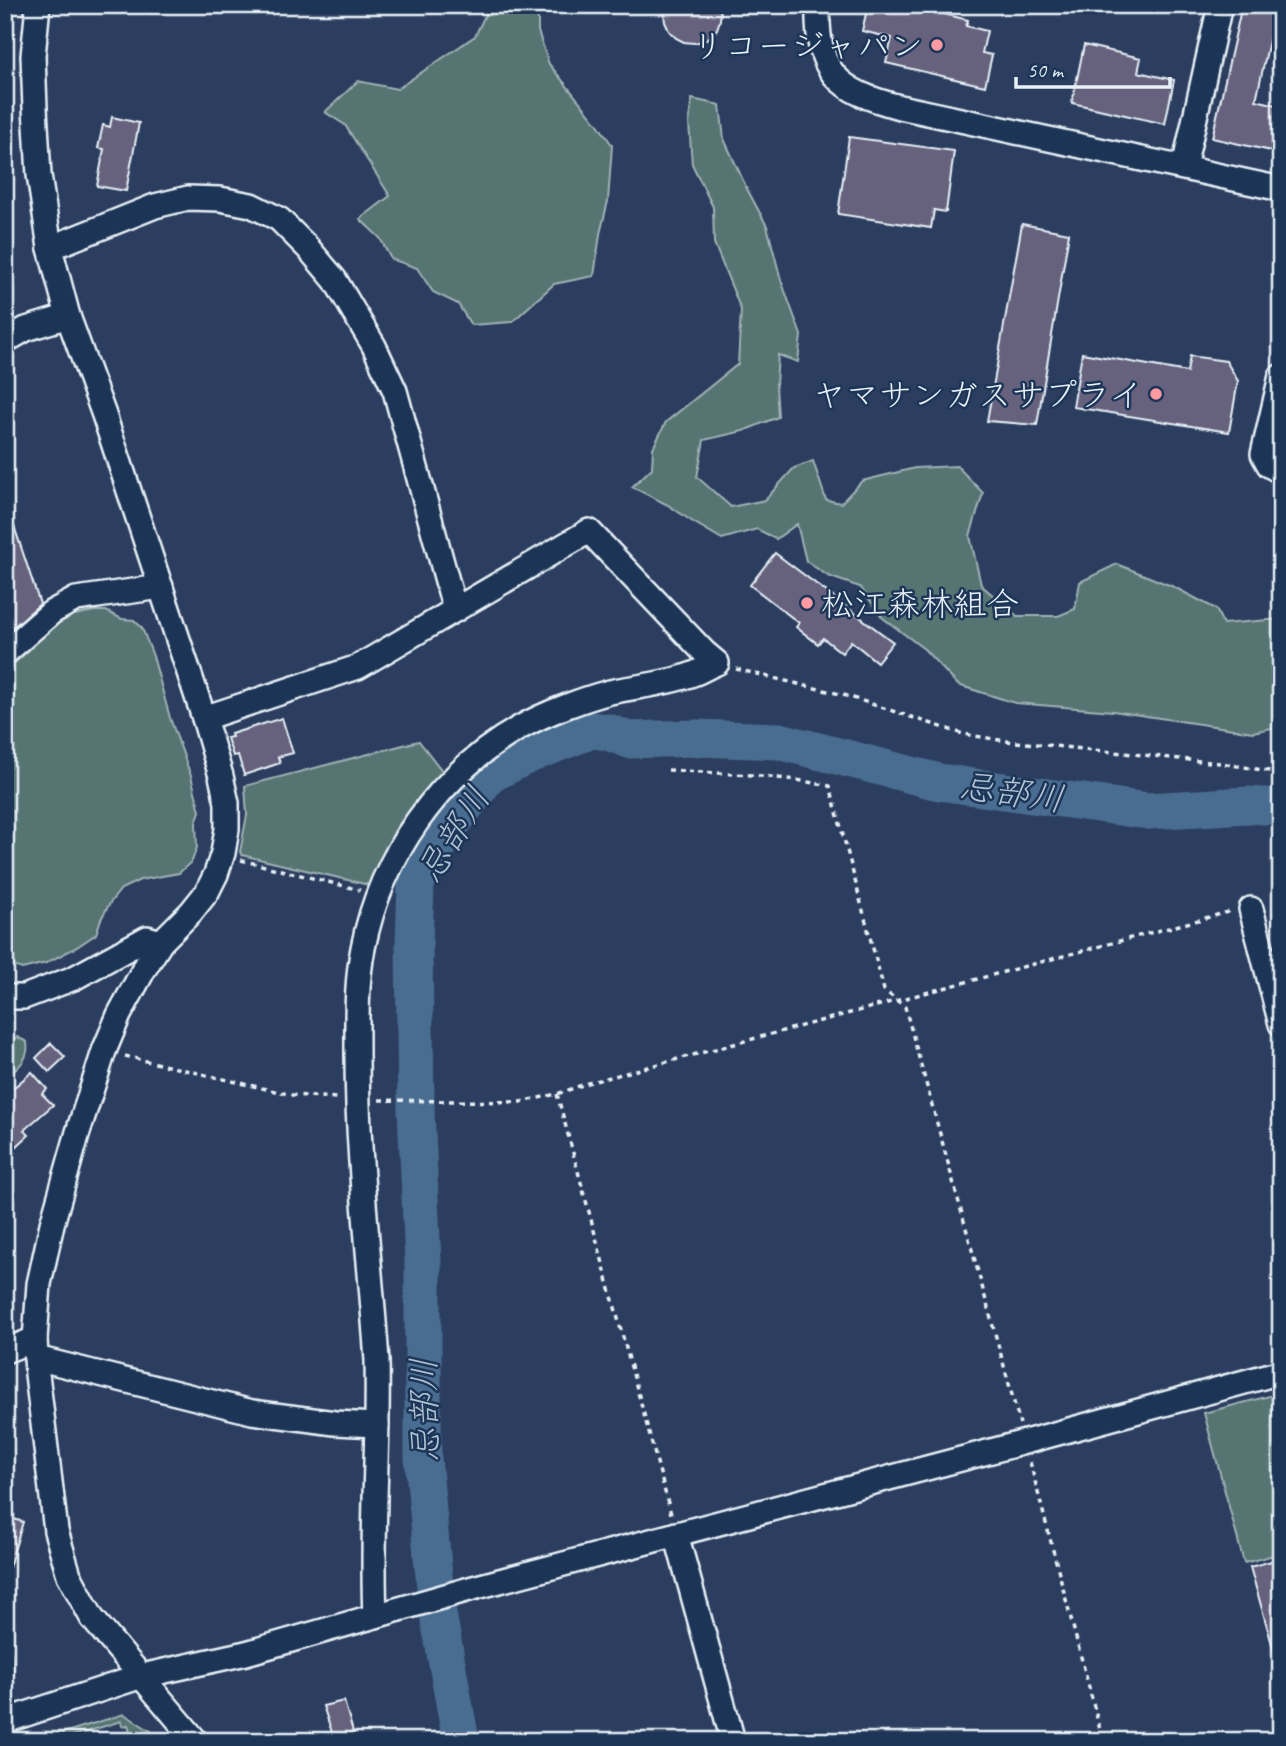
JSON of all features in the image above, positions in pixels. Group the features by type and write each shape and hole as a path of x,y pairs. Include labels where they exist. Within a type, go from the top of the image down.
{"street":[{"path":"38,5 33,56 35,108 39,175 50,248 68,316 104,415 205,718 227,803 227,829 223,853 207,892 161,943 144,969 125,1003 104,1051 52,1224 39,1284 36,1349 56,1531 69,1574 92,1618 196,1741"},
{"path":"818,5 819,43 829,69 847,88 862,95 900,107 1281,189"},
{"path":"1184,167 1220,5"},
{"path":"50,248 155,206 188,198 220,199 251,205 279,219 335,280 374,346 395,391 455,610"},
{"path":"5,341 26,329 68,316"},
{"path":"1281,376 1264,454 1269,465 1281,472"},
{"path":"205,718 346,672 367,662 589,531 717,663 692,675 609,693 557,710 522,726 487,749 431,802 393,860 379,894 363,947 359,975 358,1100 377,1361 373,1579 378,1615"},
{"path":"5,653 52,612 75,599 161,587"},
{"path":"1251,908 1281,1024"},
{"path":"5,997 24,997 74,978 147,938 161,943"},
{"path":"5,1351 36,1349 252,1412 321,1422 377,1425"},
{"path":"5,1721 142,1676 246,1653 473,1588 1025,1442 1281,1371"},
{"path":"676,1534 733,1741"}],"path":[{"path":"717,663 844,695 963,734 1006,741 1220,763 1281,773"},
{"path":"668,770 751,775 830,786 884,990 905,1007 1025,1442 1103,1741"},
{"path":"233,858 379,894"},
{"path":"104,1051 292,1095 358,1100 520,1102 1238,909 1251,908"},
{"path":"557,1094 676,1534"}],"shaded area":[{"path":"5,99 13,182 5,194"}],"green space":[{"path":"490,5 538,5 538,31 549,64 612,145 608,201 594,276 554,284 512,322 471,325 458,304 433,292 417,268 391,259 380,238 360,219 390,196 345,125 325,112 358,81 397,89 475,36"},
{"path":"692,99 720,105 724,139 767,226 781,280 801,335 798,362 778,355 778,417 743,431 704,440 697,477 731,507 765,500 794,468 813,461 826,500 841,503 862,481 915,468 957,466 983,493 970,536 981,585 1017,616 1058,616 1075,609 1080,582 1117,564 1174,587 1216,609 1223,624 1281,619 1281,726 1253,732 1113,711 1015,703 958,685 924,649 883,618 860,587 828,576 806,561 797,524 776,539 757,529 722,539 668,505 632,487 652,468 653,448 666,422 738,364 741,310 714,243 713,207 692,164 689,123"},
{"path":"106,611 122,619 134,620 142,628 200,811 196,823 197,847 192,861 179,873 140,880 121,889 101,919 96,934 46,963 22,969 5,963 5,672 48,628 69,616"},
{"path":"419,741 443,772 417,800 395,830 369,885 242,855 240,852 247,815 245,786"},
{"path":"17,1037 27,1042 27,1054 22,1063 5,1079 5,1045"},
{"path":"1281,1393 1281,1553 1244,1563 1204,1413"},
{"path":"5,1642 11,1649 13,1670 5,1682"},
{"path":"124,1714 152,1732 158,1740 133,1741 128,1725 122,1726 121,1721 57,1741 37,1741"}],"building":[{"path":"665,5 721,5 717,29 703,41 684,42 669,31 665,22"},
{"name":"リコージャパン","path":"868,5 937,5 936,12 968,20 966,26 987,31 982,53 992,55 985,86 886,63 892,38 862,31"},
{"path":"1242,5 1277,5 1256,100 1281,106 1281,132 1276,152 1212,138"},
{"path":"1084,45 1141,58 1138,72 1174,80 1165,124 1072,103"},
{"path":"112,117 139,123 126,191 97,186 104,149 98,148 103,125 110,127"},
{"path":"849,137 954,151 946,212 934,210 931,228 838,214"},
{"path":"1022,224 1069,233 1037,425 987,421"},
{"name":"ヤマサンガスサプライ","path":"1082,353 1187,372 1190,356 1226,361 1238,381 1229,432 1073,407"},
{"path":"5,508 8,508 40,604 11,629 5,613"},
{"name":"松江森林組合","path":"775,553 893,642 877,662 851,641 842,653 823,638 818,644 796,627 799,623 750,585"},
{"path":"282,718 293,753 278,757 280,763 244,775 238,755 233,756 227,738 232,737 231,734"},
{"path":"51,1043 65,1057 49,1072 36,1058"},
{"path":"32,1072 47,1089 42,1094 53,1105 24,1130 29,1135 16,1147 5,1135 5,1095"},
{"path":"5,1516 23,1522 9,1567 5,1566"},
{"path":"1275,1560 1281,1581 1281,1657 1276,1658 1250,1567"},
{"path":"344,1701 354,1735 335,1741 323,1706"}],"waterway":[{"name":"忌部川","path":"461,1741 437,1608 423,1458 423,1263 416,1110 414,944 416,883 450,826 489,775 526,756 591,730 608,732 629,740 697,738 779,741 939,782 1148,811 1248,805 1281,807"}],"place":[{"name":"リコージャパン","path":"937,45"},
{"name":"ヤマサンガスサプライ","path":"1156,394"},
{"name":"松江森林組合","path":"807,603"}]}
